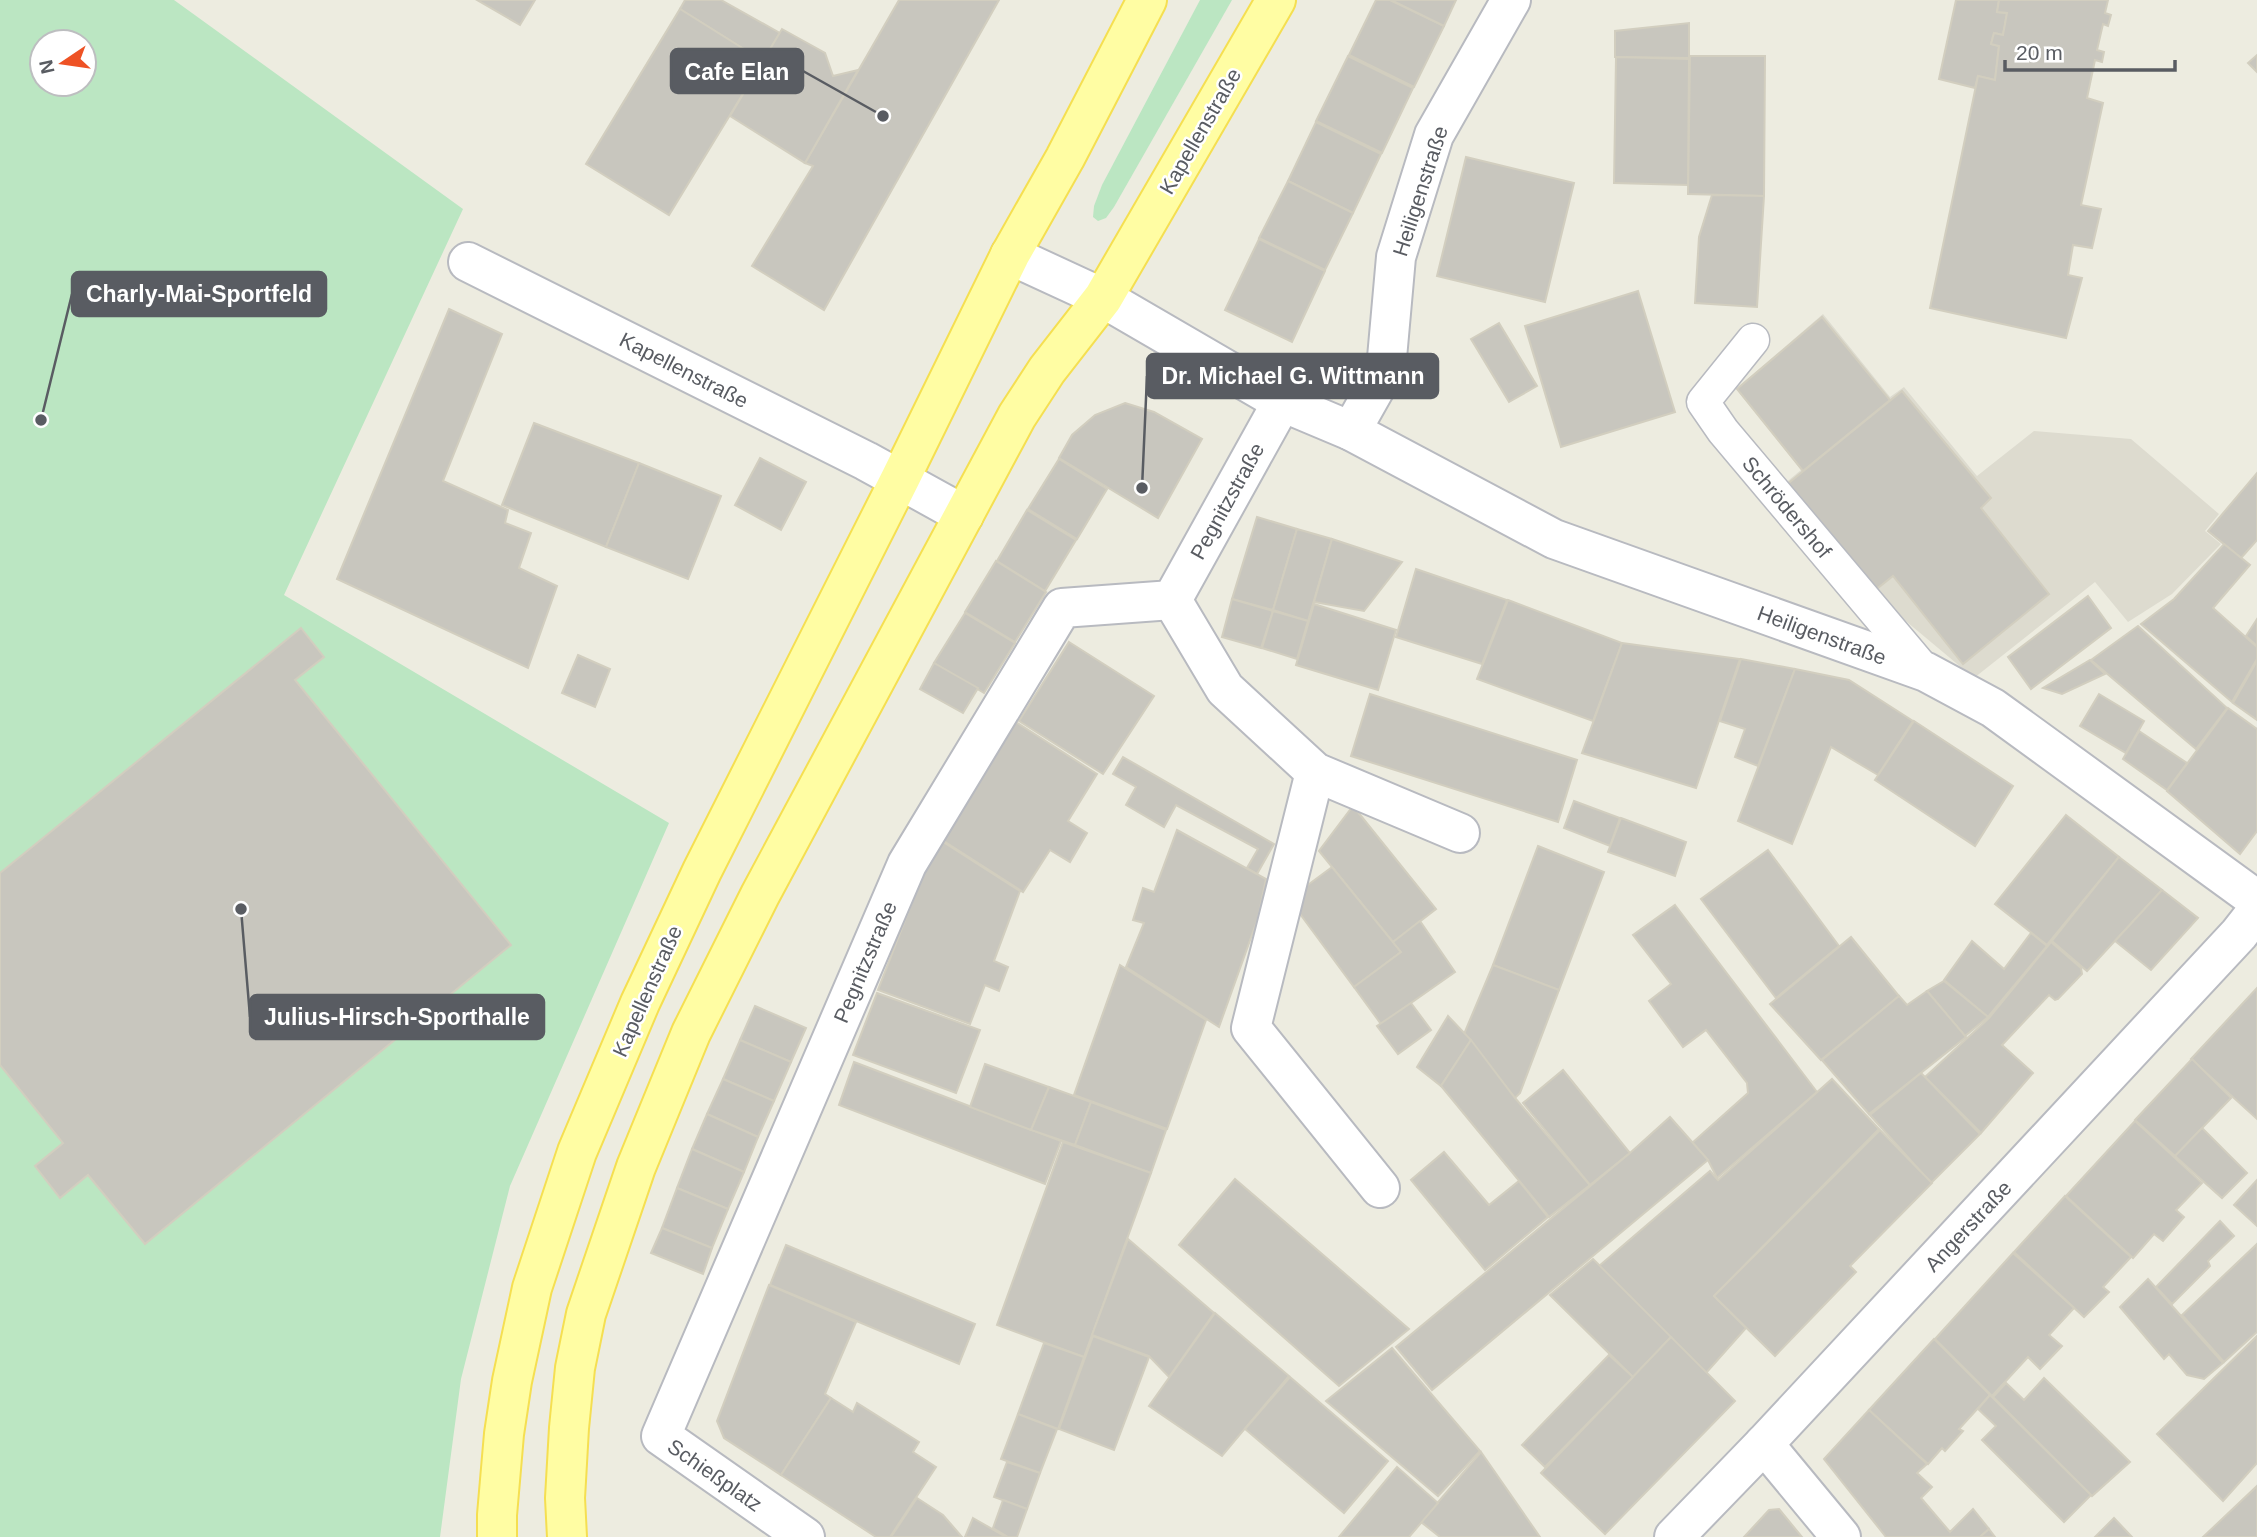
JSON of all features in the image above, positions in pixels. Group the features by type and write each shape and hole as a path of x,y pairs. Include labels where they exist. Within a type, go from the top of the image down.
{"main road":[{"name":"Kapellenstraße","path":"497,1537 504,1434 512,1381 533,1288 577,1152 640,1003 702,871 901,479 1010,255 1065,158 1147,0"},
{"name":"Kapellenstraße","path":"567,1537 565,1498 569,1428 575,1368 586,1314 636,1167 691,1033 760,895 1017,416 1047,370 1103,298 1276,0"}],"street":[{"name":"Heiligenstraße","path":"1351,431 1386,369 1396,257 1434,135 1511,0"},
{"path":"1010,255 1103,298"},
{"name":"Kapellenstraße","path":"468,262 901,479 964,514"},
{"name":"Heiligenstraße","path":"1103,298 1282,402 1351,431 1554,539 1926,672 1993,708 2257,900"},
{"name":"Pegnitzstraße","path":"661,1436 907,864 1062,608 1172,600 1282,402"},
{"path":"1172,600 1225,689 1315,772 1461,833"},
{"path":"1315,772 1251,1028 1380,1188"},
{"name":"Angerstraße","path":"1674,1537 1764,1444 2257,911"},
{"name":"Schießplatz","path":"661,1436 804,1537"},
{"path":"1764,1444 1841,1537"}],"lane":[{"name":"Schrödershof","path":"1753,340 1703,402 1723,431 1926,672"}],"shaded area":[{"path":"1823,314 1890,397 1904,387 1977,476 2034,431 2131,439 2219,514 2205,531 2221,544 2172,594 2128,622 2095,582 1974,678 1871,592 1783,485 1801,470 1736,389"}],"green space":[{"path":"0,0 174,0 463,209 284,595 669,823 510,1186 461,1379 440,1537 0,1537"},
{"path":"1200,0 1232,0 1114,207 1106,218 1098,221 1093,217 1094,206 1102,185"}],"building":[{"path":"477,0 535,0 520,25"},
{"path":"685,0 721,0 780,33 763,61 680,9"},
{"path":"899,0 999,0 824,310 752,266 813,166 805,163"},
{"path":"1376,0 1390,0 1444,26 1414,87 1349,55"},
{"path":"1391,0 1456,0 1444,26"},
{"path":"1956,0 1999,0 1997,12 2007,13 2003,35 1994,33 1991,44 1999,46 1995,80 1978,76 1975,88 1939,79"},
{"path":"1999,0 2108,0 2105,13 2111,15 2108,26 2103,24 2097,50 2104,52 2102,62 2095,60 2087,98 2103,103 2081,205 2101,209 2092,248 2073,245 2068,275 2082,278 2066,338 1930,308 1978,76 1995,80 1999,46 1991,44 1994,33 2003,35 2007,13 1997,12"},
{"path":"680,9 763,61 669,215 586,164"},
{"path":"1689,23 1689,58 1615,57 1615,31"},
{"path":"782,29 825,53 833,76 858,70 805,163 730,116"},
{"path":"2257,55 2257,72 2248,63"},
{"path":"1348,56 1413,88 1382,153 1316,121"},
{"path":"1690,56 1765,56 1764,196 1688,194"},
{"path":"1616,57 1689,59 1688,185 1614,183"},
{"path":"1316,122 1381,154 1353,213 1288,181"},
{"path":"1466,157 1574,183 1545,302 1437,276"},
{"path":"1288,181 1353,213 1325,270 1259,238"},
{"path":"1712,195 1764,196 1757,307 1695,303 1699,237"},
{"path":"1259,239 1325,271 1292,342 1225,310"},
{"path":"1638,291 1675,412 1561,447 1525,326"},
{"path":"449,309 502,334 443,481 508,510 505,523 531,533 519,568 557,586 528,668 337,579"},
{"path":"1822,317 1890,400 1803,471 1737,389"},
{"path":"1499,323 1537,386 1509,402 1471,339"},
{"path":"1902,391 1991,498 1981,508 2049,594 1963,664 1893,576 1874,591 1785,486"},
{"path":"1125,403 1154,412 1202,439 1158,518 1059,458 1072,435 1095,415"},
{"path":"534,423 639,463 606,547 502,505"},
{"path":"760,458 806,482 781,530 735,505"},
{"path":"1059,459 1107,489 1077,539 1028,509"},
{"path":"639,463 721,496 688,579 606,547"},
{"path":"2257,473 2257,540 2241,558 2208,531"},
{"path":"1027,510 1076,540 1045,591 997,561"},
{"path":"1257,517 1297,529 1273,610 1232,599"},
{"path":"1297,529 1332,539 1308,621 1273,610"},
{"path":"1332,539 1402,562 1364,611 1314,602"},
{"path":"2224,544 2250,565 2213,608 2257,647 2257,659 2232,702 2141,624 2174,599"},
{"path":"996,561 1046,592 1015,642 965,612"},
{"path":"1416,569 1507,600 1482,664 1396,637"},
{"path":"2088,596 2111,628 2031,689 2008,657"},
{"path":"1232,599 1273,611 1261,648 1222,637"},
{"path":"1508,600 1622,643 1593,721 1477,679"},
{"path":"1314,604 1396,630 1378,690 1296,665"},
{"path":"1273,611 1308,621 1297,659 1262,648"},
{"path":"965,613 1015,643 984,693 934,663"},
{"path":"2257,619 2257,646 2246,636"},
{"path":"2138,626 2227,708 2196,749 2091,660"},
{"path":"301,628 324,657 295,680 511,945 145,1244 88,1175 60,1198 35,1166 63,1143 0,1065 0,873"},
{"path":"1069,642 1154,696 1103,774 1019,721"},
{"path":"1622,643 1740,659 1696,788 1582,753"},
{"path":"578,655 610,669 595,707 562,693"},
{"path":"1741,659 1795,669 1758,766 1735,757 1745,729 1720,721"},
{"path":"2090,660 2105,674 2062,694 2043,688"},
{"path":"2257,661 2257,720 2233,703"},
{"path":"934,663 978,688 963,713 920,689"},
{"path":"1795,669 1849,680 1913,721 1878,775 1831,747 1792,844 1738,821"},
{"path":"1370,694 1577,760 1558,822 1351,756"},
{"path":"2099,694 2144,721 2126,753 2080,726"},
{"path":"2228,708 2257,729 2257,831 2240,854 2167,791"},
{"path":"1914,721 2013,786 1975,846 1875,780"},
{"path":"1016,722 1097,774 1068,821 1087,833 1070,862 1050,850 1023,892 939,838"},
{"path":"2139,731 2187,763 2167,790 2123,759"},
{"path":"1123,757 1274,844 1257,874 1247,868 1258,849 1176,805 1164,827 1126,805 1136,787 1113,774"},
{"path":"1574,801 1620,818 1610,846 1564,828"},
{"path":"1353,806 1436,909 1393,942 1319,851"},
{"path":"2066,815 2119,857 2047,945 1995,904"},
{"path":"1621,818 1686,842 1675,876 1608,852"},
{"path":"1177,830 1266,879 1258,918 1219,1027 1126,967 1144,923 1133,920 1143,888 1154,892"},
{"path":"937,838 1020,891 994,961 1008,967 999,991 985,985 970,1024 878,990"},
{"path":"1538,846 1604,872 1559,990 1493,965"},
{"path":"1768,850 1839,946 1776,998 1701,899"},
{"path":"2119,857 2162,890 2087,971 2052,941"},
{"path":"1332,867 1401,952 1354,987 1289,899"},
{"path":"2162,890 2198,918 2151,970 2115,941"},
{"path":"1675,905 1817,1092 1717,1178 1708,1160 1692,1143 1748,1093 1747,1083 1706,1030 1683,1047 1649,1001 1671,984 1633,935"},
{"path":"1420,921 1455,972 1381,1024 1354,987 1401,952 1393,942"},
{"path":"2031,933 2047,946 1988,1017 1944,980 1972,941 2004,969"},
{"path":"1851,937 1899,996 1821,1060 1770,1004"},
{"path":"2051,942 2081,968 2082,974 2058,999 2055,1000 2049,995 2002,1045 2033,1073 1981,1133 1925,1077 1989,1018"},
{"path":"1120,965 1206,1020 1167,1129 1074,1095"},
{"path":"1493,965 1559,990 1520,1093 1515,1098 1464,1034"},
{"path":"1944,981 1988,1017 1965,1036 1927,991"},
{"path":"2257,988 2257,1119 2191,1059"},
{"path":"1927,991 1966,1037 1869,1114 1822,1060 1899,996 1907,1005"},
{"path":"877,993 980,1030 956,1093 853,1055"},
{"path":"1411,1003 1431,1030 1398,1054 1377,1026"},
{"path":"755,1006 806,1028 791,1062 740,1040"},
{"path":"1448,1016 1471,1040 1441,1086 1417,1067"},
{"path":"740,1040 791,1062 774,1101 723,1079"},
{"path":"1471,1040 1515,1098 1590,1185 1549,1217 1441,1086"},
{"path":"2192,1059 2231,1098 2175,1156 2135,1120"},
{"path":"854,1062 1061,1141 1045,1184 839,1105"},
{"path":"985,1064 1049,1087 1031,1130 970,1107"},
{"path":"1563,1070 1630,1153 1590,1185 1523,1103"},
{"path":"1921,1073 1980,1134 1931,1183 1870,1115"},
{"path":"723,1079 774,1101 758,1137 707,1114"},
{"path":"1832,1079 1879,1129 1714,1296 1746,1328 1706,1373 1599,1266 1710,1171 1718,1180"},
{"path":"1049,1087 1091,1102 1075,1145 1031,1130"},
{"path":"1091,1102 1166,1130 1151,1173 1075,1145"},
{"path":"707,1114 758,1137 744,1172 692,1149"},
{"path":"1670,1117 1708,1160 1432,1390 1396,1347"},
{"path":"2135,1121 2202,1183 2176,1210 2184,1217 2163,1241 2154,1234 2133,1258 2066,1196"},
{"path":"2202,1128 2247,1173 2222,1198 2175,1156"},
{"path":"1880,1130 1932,1183 1850,1266 1856,1272 1775,1356 1714,1296"},
{"path":"1063,1142 1151,1173 1084,1357 997,1325"},
{"path":"692,1149 744,1172 728,1209 677,1188"},
{"path":"1444,1152 1489,1205 1519,1181 1548,1217 1485,1270 1411,1180"},
{"path":"1235,1179 1409,1329 1339,1386 1179,1245"},
{"path":"2257,1180 2257,1226 2234,1205"},
{"path":"677,1188 728,1209 712,1248 662,1228"},
{"path":"2065,1196 2131,1257 2103,1287 2109,1292 2084,1317 2014,1252"},
{"path":"2220,1221 2234,1236 2208,1261 2210,1266 2172,1304 2156,1287"},
{"path":"662,1228 712,1248 703,1274 651,1253"},
{"path":"1128,1239 1214,1313 1169,1377 1149,1356 1092,1335"},
{"path":"2257,1244 2257,1332 2224,1362 2182,1315"},
{"path":"786,1245 975,1324 959,1364 770,1285"},
{"path":"2013,1253 2074,1308 2049,1335 2062,1346 2040,1369 2028,1357 1992,1396 1935,1339"},
{"path":"1593,1259 1671,1337 1633,1377 1550,1295"},
{"path":"2148,1279 2223,1363 2204,1379 2187,1375 2169,1354 2164,1359 2120,1307"},
{"path":"769,1285 856,1322 825,1394 831,1398 781,1475 724,1438 717,1421"},
{"path":"1215,1313 1289,1376 1222,1456 1149,1406"},
{"path":"1093,1336 1149,1357 1114,1450 1059,1429"},
{"path":"2257,1336 2257,1463 2223,1501 2157,1434"},
{"path":"1671,1337 1735,1401 1605,1534 1541,1473"},
{"path":"1934,1339 1990,1395 1959,1429 1963,1431 1945,1451 1942,1448 1928,1464 1869,1410"},
{"path":"1044,1343 1084,1357 1058,1429 1018,1414"},
{"path":"1392,1348 1480,1451 1438,1496 1326,1401"},
{"path":"1609,1355 1633,1377 1545,1467 1522,1445"},
{"path":"1290,1377 1388,1461 1344,1513 1245,1429"},
{"path":"2044,1378 2130,1462 2092,1496 1993,1397 2006,1383 2024,1400"},
{"path":"1990,1395 2091,1495 2064,1522 1982,1440 1996,1426 1978,1409"},
{"path":"831,1398 853,1412 857,1403 919,1442 913,1452 936,1467 890,1537 876,1537 781,1475"},
{"path":"1869,1410 1927,1464 1917,1473 1932,1487 1921,1498 1950,1532 1973,1509 1989,1529 1980,1537 1886,1537 1824,1459"},
{"path":"1018,1414 1057,1429 1040,1473 1001,1459"},
{"path":"1481,1452 1540,1537 1440,1537 1421,1522"},
{"path":"1007,1462 1040,1473 1027,1509 994,1497"},
{"path":"1397,1467 1438,1503 1409,1537 1339,1537"},
{"path":"2257,1486 2257,1537 2203,1537"},
{"path":"917,1498 943,1515 962,1537 891,1537"},
{"path":"1003,1500 1027,1509 1017,1537 1008,1537 993,1528"},
{"path":"1779,1509 1802,1537 1744,1537 1769,1510"},
{"path":"973,1518 1006,1537 965,1537"},
{"path":"2114,1518 2132,1537 2095,1537"},
{"path":"1989,1529 1995,1537 1980,1537"}],"place":[{"name":"Cafe Elan","path":"883,116"},
{"name":"Charly-Mai-Sportfeld","path":"41,420"},
{"name":"Dr. Michael G. Wittmann","path":"1142,488"},
{"name":"Julius-Hirsch-Sporthalle","path":"241,909"}]}
